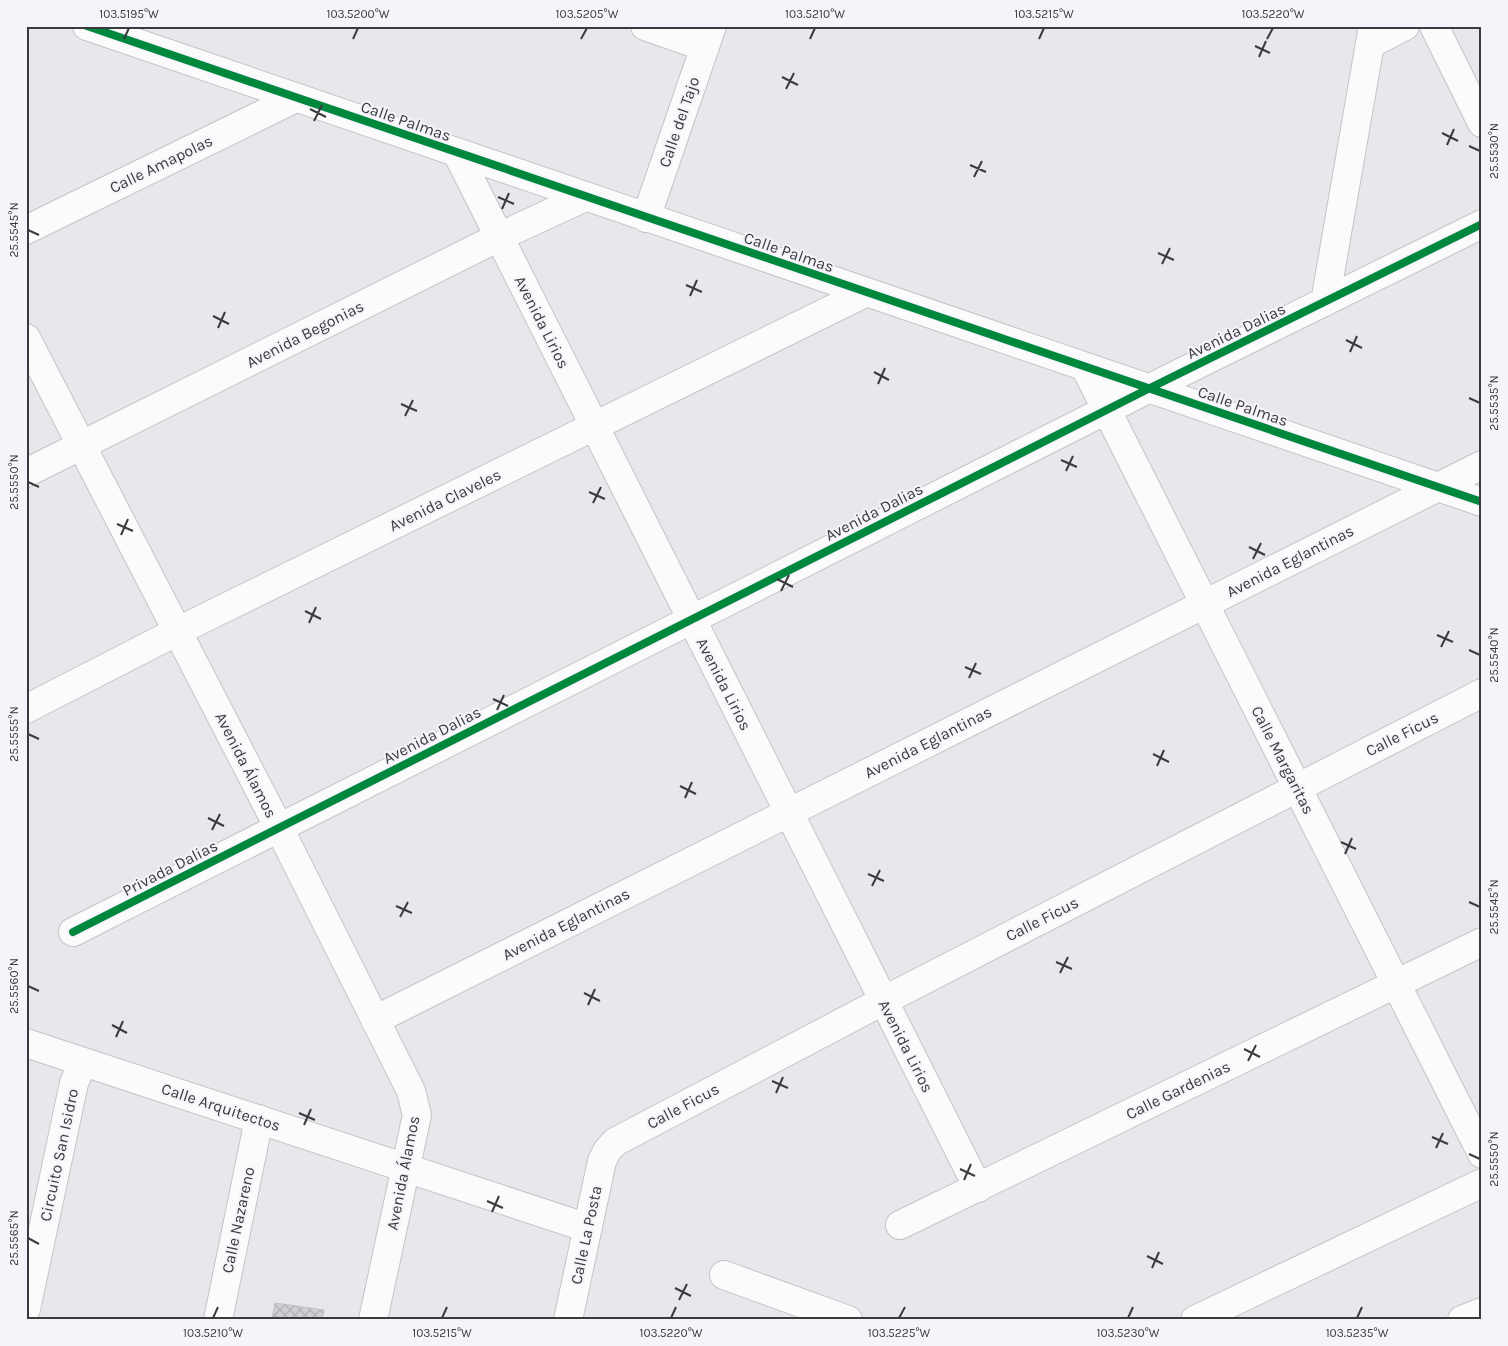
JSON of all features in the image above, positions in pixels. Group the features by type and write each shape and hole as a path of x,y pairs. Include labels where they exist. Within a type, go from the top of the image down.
{"street":[{"name":"Calle Palmas","path":"87,26 1482,502"},
{"path":"646,26 709,37"},
{"path":"1325,302 1371,35 1405,26"},
{"path":"1434,26 1482,123"},
{"name":"Calle del Tajo","path":"646,218 709,37"},
{"name":"Calle Amapolas","path":"26,230 296,98"},
{"name":"Avenida Lirios","path":"457,153 978,1188"},
{"name":"Avenida Begonias","path":"26,473 584,196"},
{"name":"Avenida Dalias","path":"279,828 1150,388 1482,224"},
{"name":"Avenida Claveles","path":"26,709 178,631 865,293"},
{"name":"Avenida Álamos","path":"26,338 279,828 411,1091 417,1115 373,1320"},
{"name":"Calle Margaritas","path":"1085,367 1482,1154"},
{"name":"Avenida Eglantinas","path":"375,1020 1482,465"},
{"name":"Calle Ficus","path":"607,1151 615,1142 883,1000 1482,693"},
{"name":"Privada Dalias","path":"73,932 279,828"},
{"name":"Calle Gardenias","path":"900,1225 1482,942"},
{"name":"Calle Arquitectos","path":"26,1043 588,1228"},
{"name":"Circuito San Isidro","path":"26,1309 74,1084 83,1062"},
{"name":"Calle Nazareno","path":"218,1320 259,1119"},
{"name":"Calle La Posta","path":"568,1320 602,1161 607,1151"},
{"path":"1195,1320 1482,1183"},
{"path":"724,1275 848,1320"},
{"path":"1462,1320 1482,1312"}],"building":[{"path":"275,1303 324,1310 322,1320 272,1320"}],"cycle path":[{"path":"87,26 1482,502"},
{"path":"73,932 1150,388 1482,224"}]}
